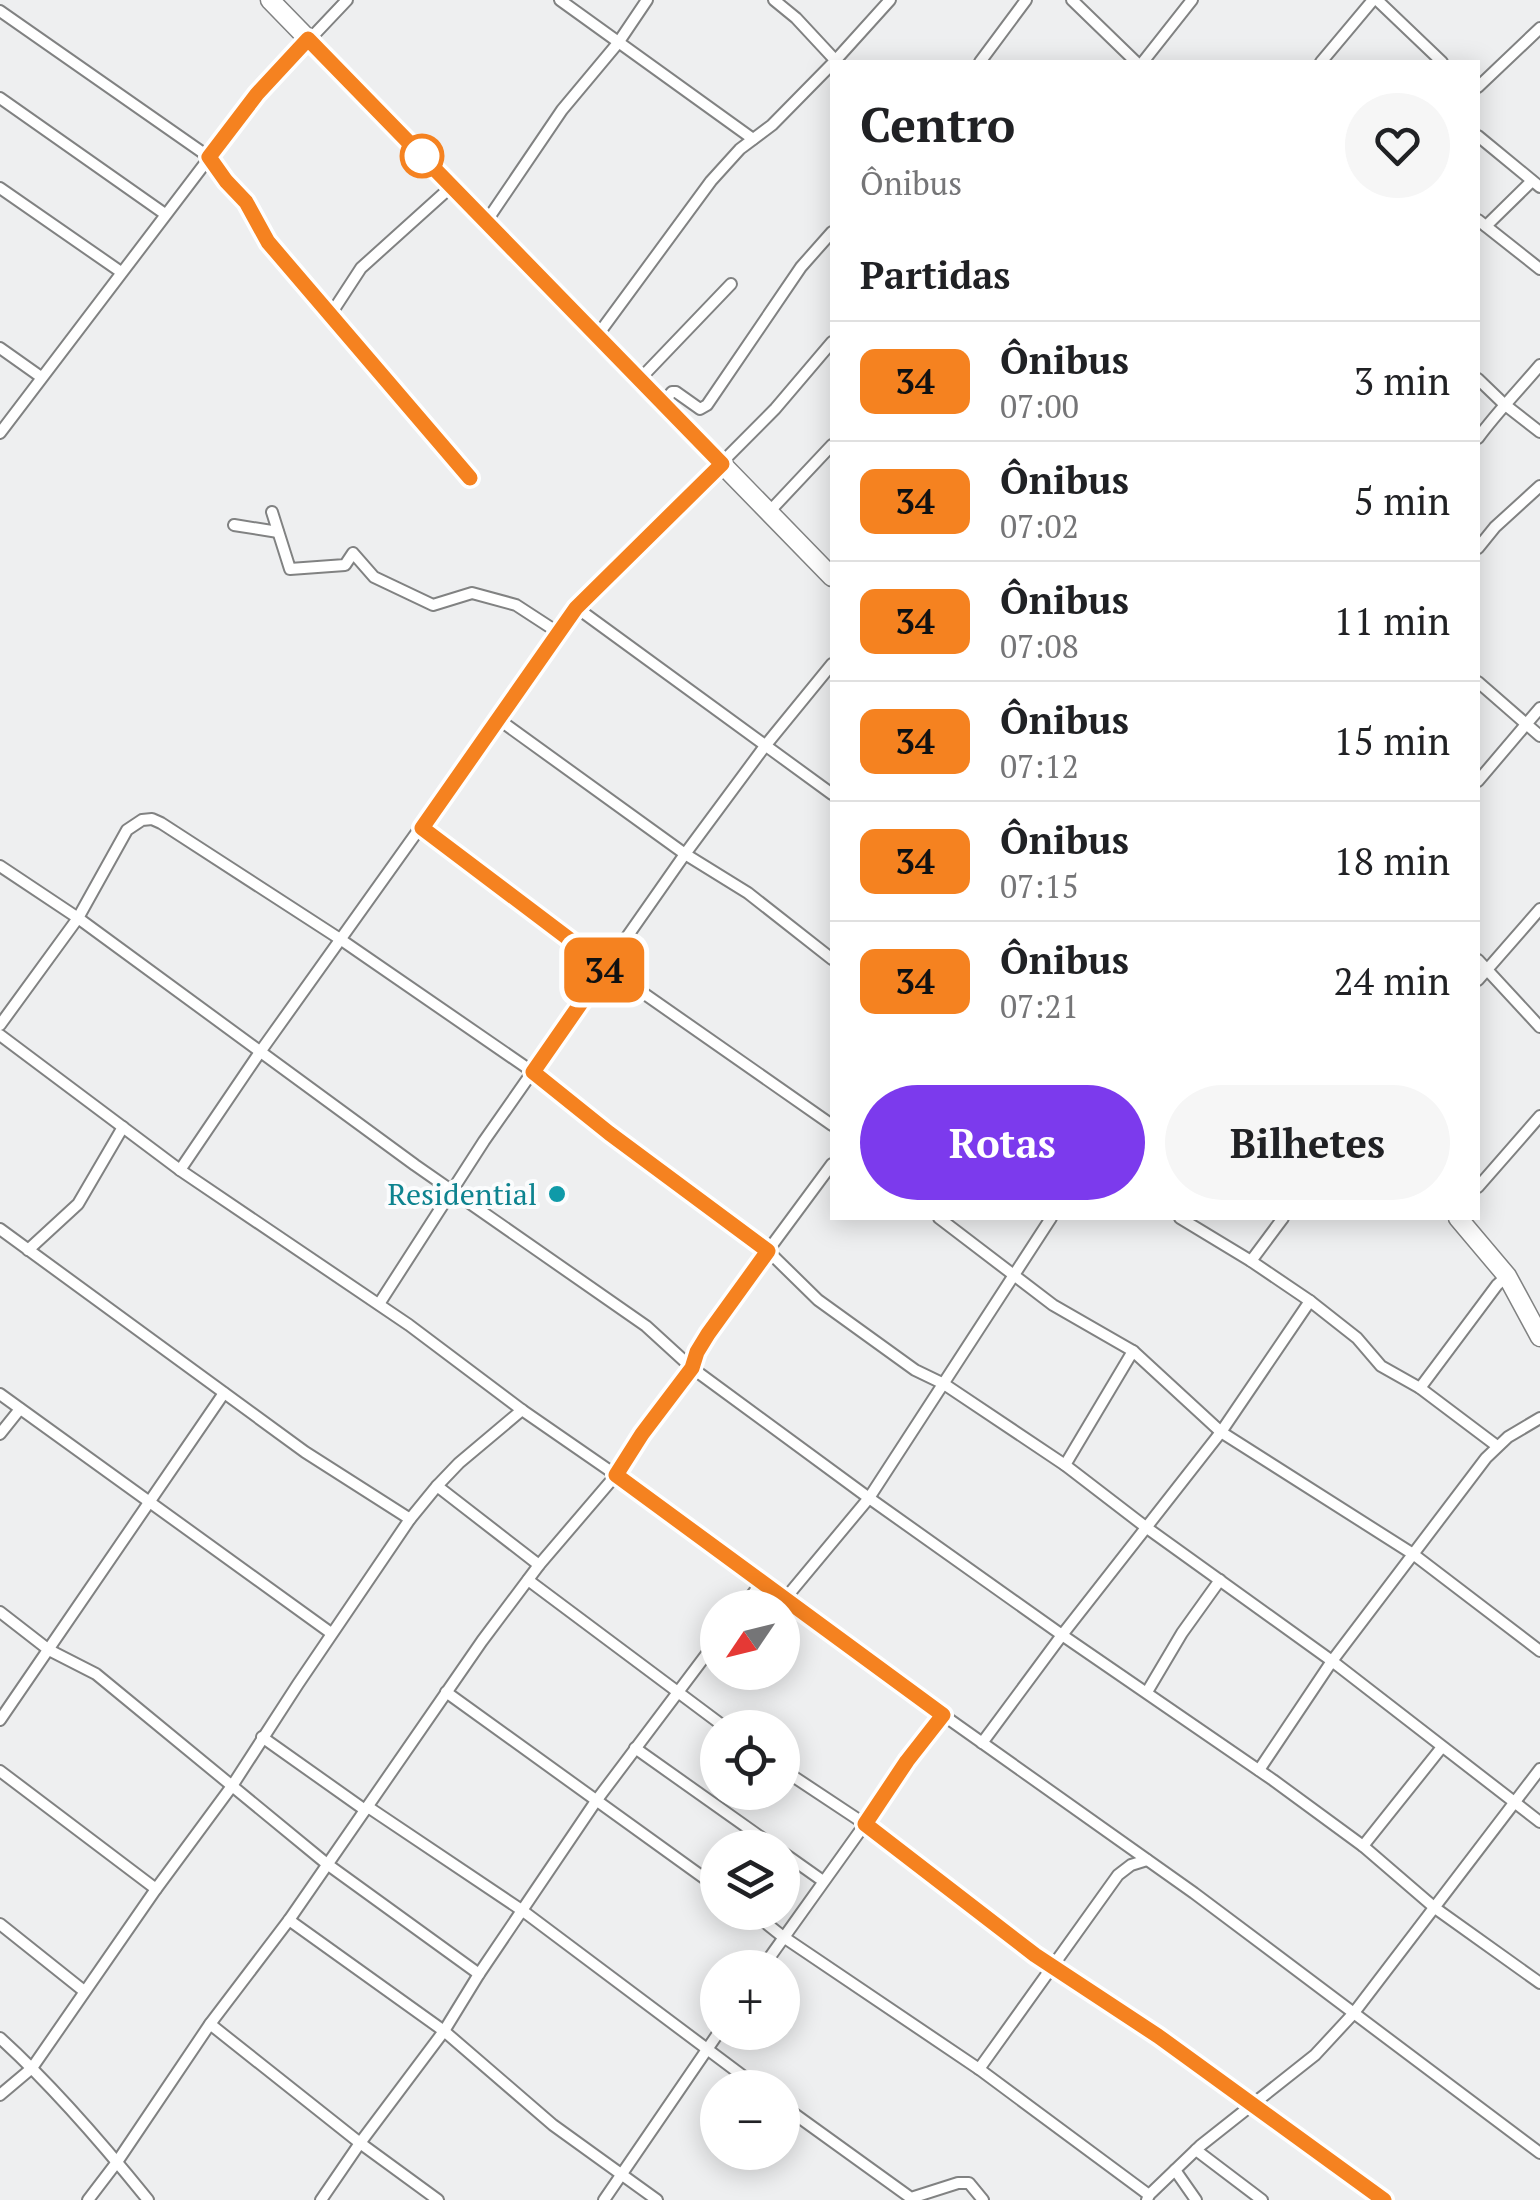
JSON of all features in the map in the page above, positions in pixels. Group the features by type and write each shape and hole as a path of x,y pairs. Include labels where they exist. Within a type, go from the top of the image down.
{"highway":[{"path":"270,0 830,574"},
{"path":"1460,1220 1507,1276 1539,1331"}],"street":[{"path":"0,433 257,94 347,0"},
{"path":"560,0 753,139"},
{"path":"486,222 562,110 647,0"},
{"path":"774,0 796,18 830,65"},
{"path":"839,60 890,0"},
{"path":"981,60 1026,0"},
{"path":"1072,0 1138,60"},
{"path":"1142,60 1192,0"},
{"path":"1323,60 1375,0 1440,60"},
{"path":"0,11 209,157 246,202 268,242 470,478"},
{"path":"1480,85 1540,28"},
{"path":"597,336 740,149 772,125 830,70"},
{"path":"0,98 165,214"},
{"path":"1480,138 1536,184 1482,223 1540,269"},
{"path":"329,316 361,268 452,186"},
{"path":"0,188 121,272"},
{"path":"663,402 676,392 700,409 707,405 801,267 830,234"},
{"path":"640,379 731,284"},
{"path":"180,1170 576,608 775,409 830,344"},
{"path":"0,348 41,377"},
{"path":"1480,435 1540,364"},
{"path":"1480,381 1540,432"},
{"path":"769,512 830,448"},
{"path":"1480,546 1540,486"},
{"path":"272,512 290,568 345,565 353,553 374,577 434,605 472,593 516,605 559,633"},
{"path":"234,525 278,532"},
{"path":"576,608 830,793"},
{"path":"379,1304 484,1141 685,854 830,666"},
{"path":"1480,684 1540,736"},
{"path":"1480,779 1540,708"},
{"path":"498,719 685,854 748,892 830,957"},
{"path":"0,1025 78,918 127,830 142,820 152,820 340,940 533,1072 768,1251 818,1300 915,1370 944,1384 1064,1465 1332,1660 1540,1822"},
{"path":"422,828 606,967 830,1125"},
{"path":"0,866 646,1326 692,1368 868,1498 1259,1770 1363,1846 1434,1908 1540,1984"},
{"path":"1540,909 1482,965 1540,1027"},
{"path":"0,1035 180,1170 379,1304 770,1590"},
{"path":"1480,1184 1540,1116"},
{"path":"28,1250 78,1204 115,1140 127,1130"},
{"path":"88,2200 210,2024 290,1920 446,1692 539,1565 616,1475 692,1368 708,1334 830,1167"},
{"path":"942,1220 1070,1316 1133,1351 1221,1432 1413,1554 1540,1652"},
{"path":"792,1590 868,1498 1050,1220"},
{"path":"1183,1220 1310,1301 1357,1338 1380,1366 1420,1388 1497,1446"},
{"path":"1251,1261 1282,1220"},
{"path":"0,1229 305,1452 410,1518"},
{"path":"1420,1388 1507,1276"},
{"path":"982,1743 1221,1432 1310,1301"},
{"path":"1064,1465 1133,1351"},
{"path":"0,1720 224,1393"},
{"path":"0,1394 331,1634"},
{"path":"0,1434 20,1409"},
{"path":"0,2095 32,2068 232,1786 410,1518 460,1462 522,1410"},
{"path":"1259,1770 1332,1660 1497,1446 1540,1418"},
{"path":"436,1486 539,1565"},
{"path":"528,1580 702,1710"},
{"path":"1147,1692 1220,1580"},
{"path":"756,1590 761,1583"},
{"path":"0,1612 49,1650 96,1674 327,1864 478,1974"},
{"path":"800,1612 1148,1860 1540,2153"},
{"path":"321,2200 444,2031 478,1974 596,1802 700,1662"},
{"path":"446,1692 700,1875"},
{"path":"773,1950 943,1715"},
{"path":"262,1737 523,1911 700,2044"},
{"path":"1363,1846 1442,1747"},
{"path":"635,1748 751,1830"},
{"path":"774,1930 979,2069 1148,2198 1196,2150 1315,2055 1353,2014 1540,1769"},
{"path":"0,1771 156,1888"},
{"path":"800,1782 865,1824 1023,1946 1158,2036 1384,2200"},
{"path":"979,2069 1118,1874 1131,1864 1148,1860"},
{"path":"800,1865 823,1881"},
{"path":"290,1920 444,2031 536,2111 657,2200"},
{"path":"0,1924 84,1992"},
{"path":"210,2024 438,2200"},
{"path":"0,2038 32,2068 148,2200"},
{"path":"604,2200 708,2050 734,2070"},
{"path":"800,2118 909,2199 969,2183 983,2200"},
{"path":"1196,2150 1262,2200"},
{"path":"1175,2170 1196,2200"}],"bus line":[{"name":"34","path":"470,478 268,242 246,202 209,157 257,94 308,39 722,464 576,608 422,828 606,967 533,1072 768,1251 708,1334 692,1368 616,1475 943,1715 865,1824 1035,1955 1158,2036 1384,2200"}],"place":[{"name":"Residential","path":"557,1194"}]}
